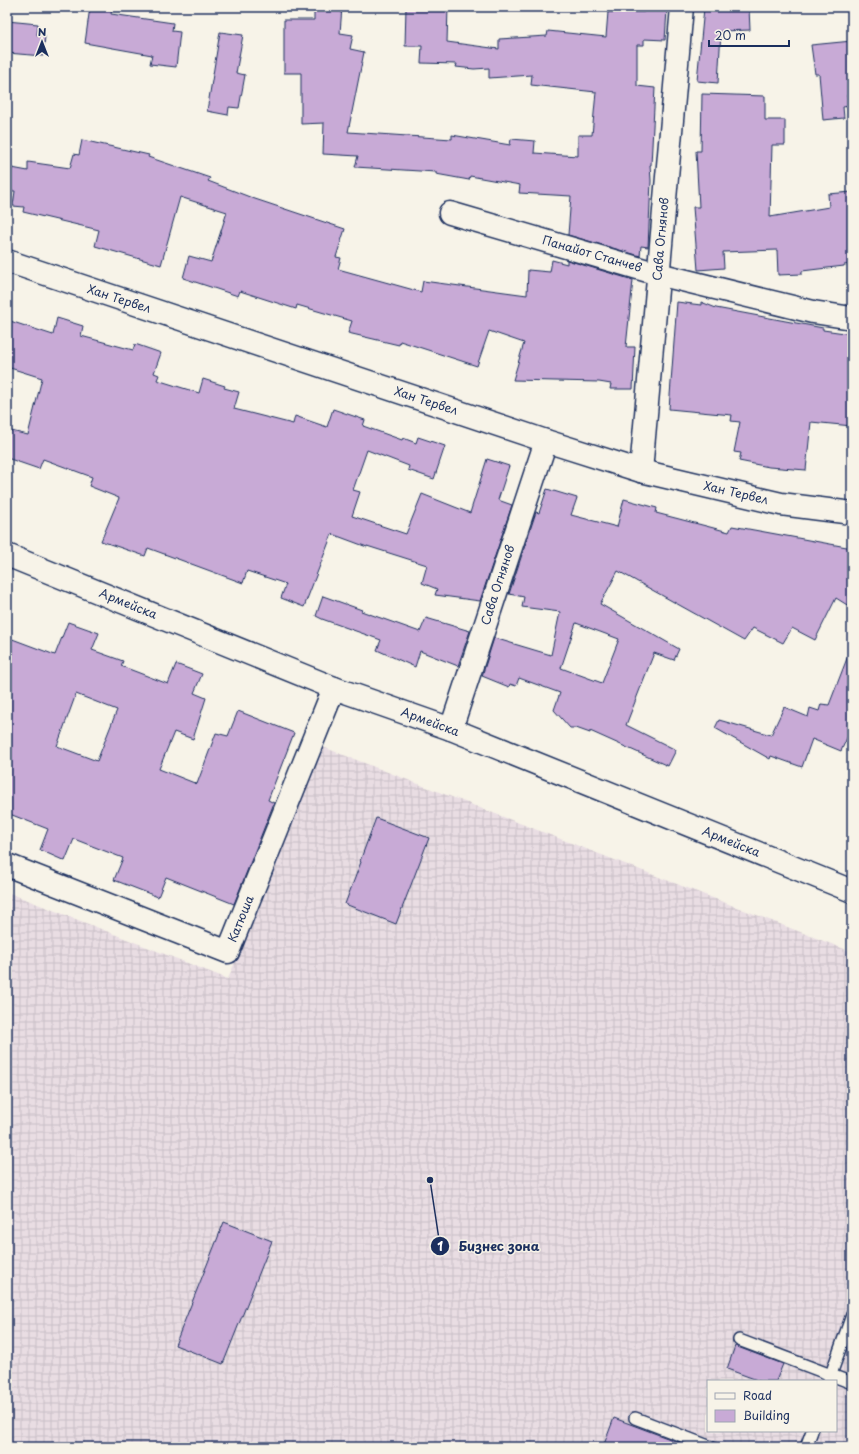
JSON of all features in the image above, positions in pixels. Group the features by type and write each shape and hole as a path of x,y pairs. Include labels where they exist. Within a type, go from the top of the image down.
{"street":[{"name":"Сава Огнянов","path":"640,471 682,7"},
{"name":"Панайот Станчев","path":"450,213 658,274 813,312 852,318"},
{"name":"Хан Тервел","path":"7,262 640,471 781,504 852,513"},
{"name":"Сава Огнянов","path":"451,729 546,441"},
{"name":"Армейска","path":"7,555 334,688 451,729 852,891"},
{"name":"Катюша","path":"7,865 228,952 334,688"}],"lane":[{"path":"830,1378 852,1315"},
{"path":"739,1340 830,1378 852,1383"},
{"path":"635,1418 711,1447"},
{"path":"806,1447 812,1432"}],"shaded area":[{"path":"323,747 852,952 852,1447 7,1447 7,892 228,979"}],"building":[{"path":"90,7 112,7 111,14 173,23 172,31 180,32 176,67 150,64 152,55 85,43"},
{"path":"314,7 342,7 340,33 353,35 350,49 364,52 348,132 452,139 452,135 510,145 511,139 535,141 534,153 578,156 578,135 592,135 596,92 531,85 532,75 489,78 489,68 474,69 456,67 457,64 421,63 422,46 405,46 406,7 448,7 447,42 499,49 499,39 547,36 548,31 606,37 608,12 644,12 644,9 667,10 665,40 644,39 644,45 637,45 637,86 655,88 650,165 651,181 648,247 641,246 640,256 568,235 571,196 519,193 520,185 470,176 469,180 436,174 436,172 355,167 358,156 323,154 324,123 301,124 301,73 284,73 284,20 314,20"},
{"path":"704,8 749,8 750,30 721,31 718,83 697,81"},
{"path":"7,21 38,24 37,35 45,36 43,56 7,53"},
{"path":"220,32 243,35 236,73 245,75 239,108 229,107 228,115 207,111"},
{"path":"852,41 852,94 847,95 849,106 843,107 844,118 823,120 819,74 815,74 811,45"},
{"path":"702,94 765,96 765,120 785,120 785,145 772,145 770,217 829,207 828,194 852,192 852,264 802,271 802,274 778,275 777,250 723,252 724,268 698,270 693,207 699,207 696,151 701,151"},
{"path":"82,140 149,155 148,157 210,178 208,181 255,199 345,229 336,257 341,258 338,269 421,292 423,281 527,295 528,270 550,272 552,260 567,264 567,260 633,280 626,347 635,347 633,389 610,389 611,384 599,382 513,380 524,343 489,331 477,366 400,341 399,345 348,333 352,321 297,305 296,309 240,291 238,296 183,278 189,256 211,262 227,212 180,197 161,265 95,246 99,230 23,212 24,207 13,206 15,191 9,191 12,168 28,171 28,162 70,168 74,154 79,155"},
{"path":"677,302 701,305 701,302 716,308 823,328 823,330 852,334 852,426 811,422 806,470 769,467 739,461 741,453 734,452 740,422 731,421 732,415 669,409"},
{"path":"57,318 83,326 81,336 133,350 135,344 161,353 154,373 159,375 157,380 199,393 203,379 225,386 224,388 239,392 234,409 293,424 295,416 327,427 333,409 365,420 363,426 402,440 403,438 416,443 418,437 445,446 434,479 408,470 409,466 367,450 353,490 360,492 352,516 406,534 422,494 470,513 487,459 509,466 498,500 512,505 480,601 435,595 437,589 422,583 427,565 367,547 332,534 304,607 281,598 286,584 247,571 243,583 148,548 145,556 101,541 119,498 89,486 92,477 43,459 39,469 7,458 7,430 28,435 42,378 7,367 7,320 53,335"},
{"path":"547,489 577,498 571,515 617,527 624,499 657,508 656,513 729,532 732,526 852,548 852,608 836,598 815,640 792,628 783,643 753,628 744,641 618,571 600,604 679,649 674,660 654,653 626,725 676,750 668,766 590,731 590,733 576,728 570,728 554,710 560,693 519,678 516,686 510,684 509,687 482,676 494,638 551,655 560,612 522,607 524,597 509,594 536,512 539,513","holes":["576,623 619,639 602,683 561,668"]},
{"path":"323,596 420,632 426,618 470,631 458,666 420,651 415,667 377,650 381,640 316,616"},
{"path":"68,622 99,633 92,650 123,661 121,666 168,684 176,664 202,674 194,693 206,698 193,739 174,732 159,769 197,784 216,733 228,736 238,711 294,733 268,800 274,803 234,904 166,877 158,897 114,880 123,858 74,839 65,861 40,850 48,829 7,813 7,637 55,655","holes":["76,694 117,710 97,761 57,746"]},
{"path":"851,648 852,727 841,751 812,739 802,767 771,756 770,759 715,728 719,720 771,735 784,707 808,717 810,708 819,711 821,704 829,705"},
{"path":"376,818 429,838 396,924 345,904"},
{"path":"224,1222 272,1241 223,1364 175,1345"},
{"path":"735,1346 783,1364 776,1380 757,1380 727,1369"},
{"path":"614,1418 686,1445 685,1447 603,1447"}],"place":[{"name":"Бизнес зона","path":"430,1180"}]}
